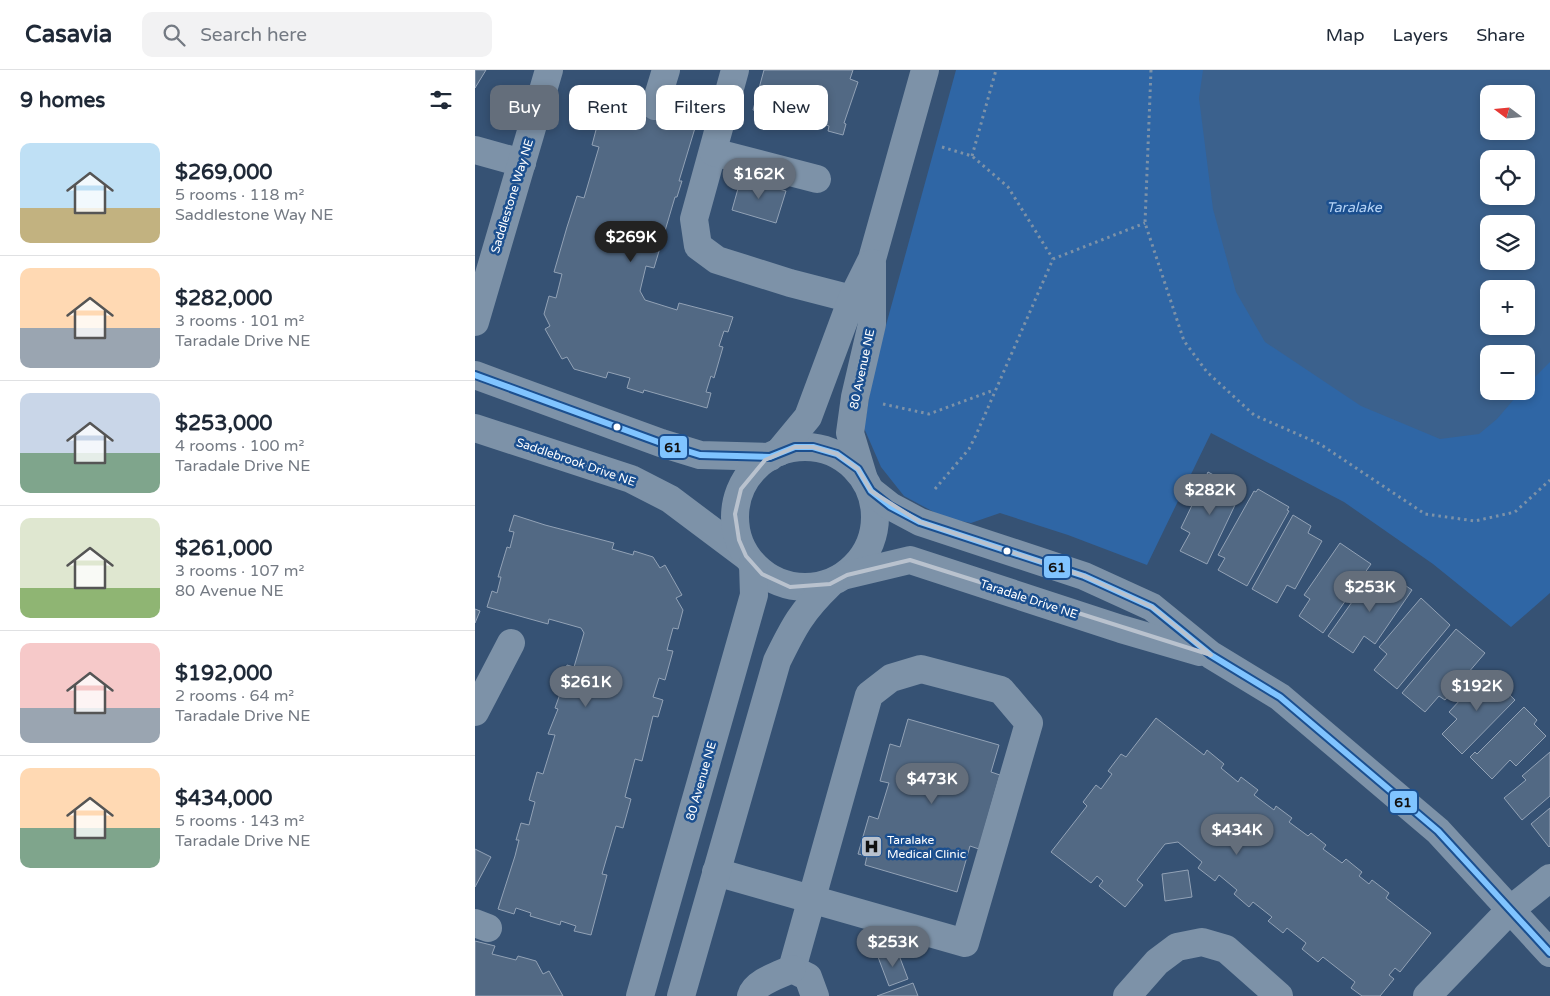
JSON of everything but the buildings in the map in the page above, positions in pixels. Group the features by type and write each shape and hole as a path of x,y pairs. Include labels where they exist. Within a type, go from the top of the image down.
{"street":[{"name":"Saddlestone Way NE","path":"475,322 549,70"},
{"path":"655,106 666,70"},
{"path":"735,70 694,219 698,246 717,260 790,283 852,299"},
{"name":"80 Avenue NE","path":"775,454 808,417 852,299 872,259 925,70"},
{"path":"475,150 522,162"},
{"path":"713,152 817,180"},
{"name":"80 Avenue NE","path":"867,484 850,433 855,396 872,324 872,259"},
{"path":"475,375 661,443 701,455 775,454 795,447 813,447 837,454 857,469 867,484 876,508 876,526 864,558 807,607 794,626 777,660 681,996"},
{"name":"Saddlebrook Drive NE","path":"475,428 631,479 670,499 750,560"},
{"path":"775,454 751,473 741,489 735,514 739,540 750,560 762,574 791,587 806,589 838,580"},
{"name":"Taradale Drive NE","path":"867,484 890,506 920,522 1084,576 1152,607 1211,655 1280,697 1438,831 1550,953"},
{"name":"80 Avenue NE","path":"640,996 754,595 750,560"},
{"name":"Taradale Drive NE","path":"838,580 910,560 1121,629 1211,655"},
{"path":"475,712 511,643"},
{"path":"717,872 811,900 965,943 1029,723 1001,690 921,669 891,678 869,694 811,900 804,985 767,980 752,991 751,996"},
{"path":"1427,996 1510,910 1550,878"},
{"path":"1127,996 1157,962 1177,947 1202,942 1226,949 1279,996"}],"path":[{"path":"972,156 995,70"},
{"path":"1151,70 1145,223 1184,341 1207,372 1255,415 1320,444 1425,514 1475,521 1515,512 1550,480"},
{"path":"942,147 972,156 1008,187 1053,259"},
{"path":"935,489 969,449 1053,259 1145,223"},
{"path":"875,402 929,414 994,390"}],"highlighted area":[{"path":"795,447 813,447 837,454 858,469 871,491 920,522 1084,576 1152,607 1211,655 910,560 847,575 830,584 790,587 762,574 746,556 739,540 735,514 741,489 765,460"}],"shaded area":[{"path":"956,70 1550,70 1550,593 1511,627 1433,564 1344,502 1211,433 1147,565 1068,535 1000,513 971,523 945,518 904,496 881,467 864,428 874,369"}],"water":[{"name":"Taralake","path":"1203,70 1550,70 1550,362 1535,377 1535,345 1480,345 1480,400 1513,400 1497,419 1479,434 1440,439 1361,406 1265,342 1236,292 1213,209 1199,98"}],"transit line":[{"name":"61","path":"475,375 661,443 700,455 770,457 795,447 813,447 837,454 858,469 871,491 890,506 920,522 1084,576 1152,607 1211,655 1280,697 1438,831 1550,953"}],"place":[{"name":"Taralake Medical Clinic","path":"871,847"}]}
